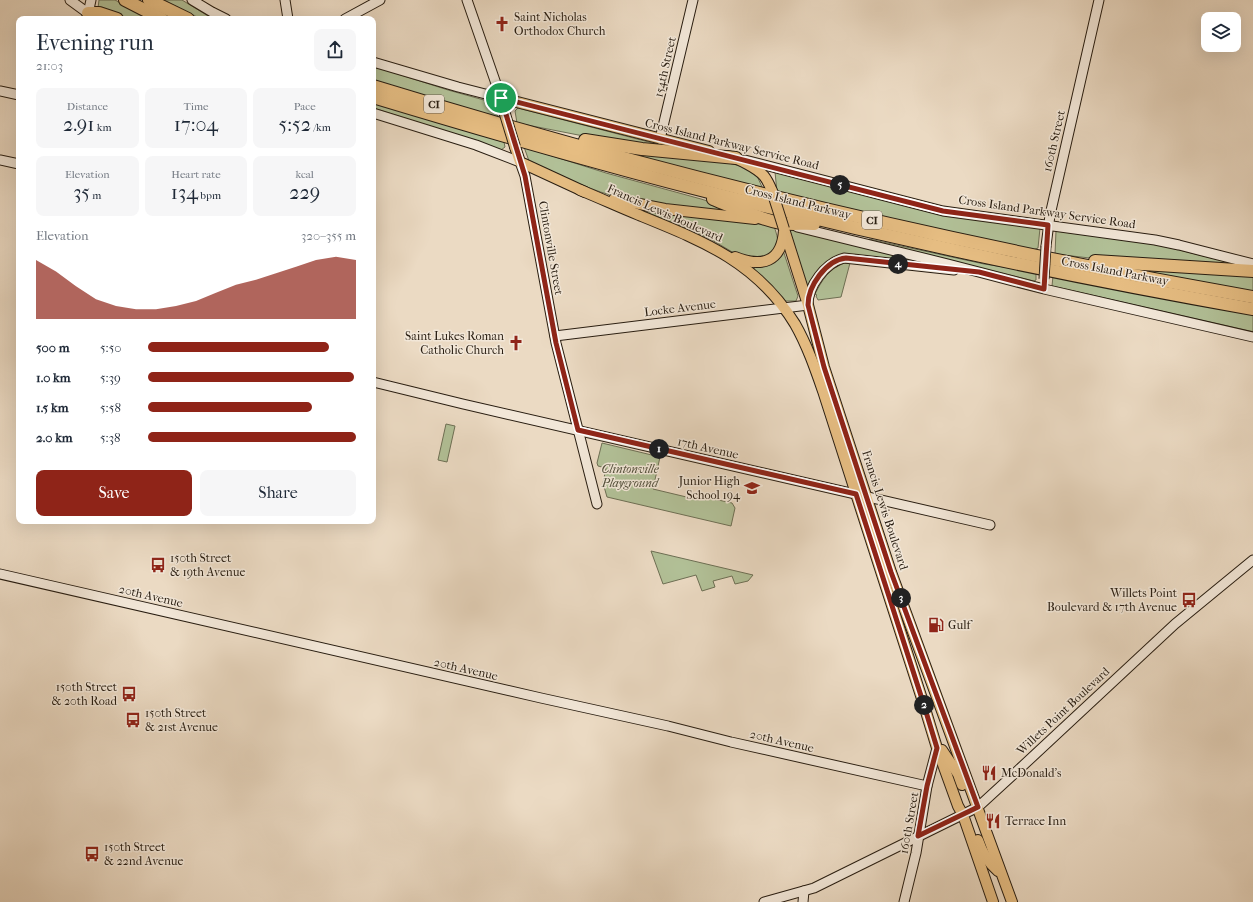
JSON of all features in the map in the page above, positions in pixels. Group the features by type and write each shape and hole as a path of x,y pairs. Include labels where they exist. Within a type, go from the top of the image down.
{"highway":[{"path":"125,0 156,16"},
{"path":"149,0 182,16"},
{"path":"92,16 98,13 108,16"},
{"name":"Cross Island Parkway","path":"376,87 585,148 757,193 879,222 1034,255 1150,279 1253,297"},
{"name":"Cross Island Parkway","path":"376,98 516,140 654,178 831,222 930,245 1100,280 1253,308"},
{"path":"496,122 615,145 736,158"},
{"path":"654,178 783,226 800,223 814,224 930,245"},
{"path":"1034,255 1137,265 1253,271"}],"main road":[{"name":"Clintonville Street","path":"501,98 520,162"},
{"name":"Cross Island Parkway Service Road","path":"501,98 736,158"},
{"name":"Francis Lewis Boulevard","path":"736,158 762,174 768,181 772,191 808,305 823,363 891,572 1012,902"},
{"path":"520,162 580,190 600,196 665,209 731,216 783,226 782,241 776,254 769,260 760,262 743,260 700,241"},
{"name":"Francis Lewis Boulevard","path":"580,190 700,241 726,255 749,271 767,288 783,307 795,325 809,353 936,744 958,806 963,815 993,902"},
{"path":"904,642 923,676 931,698 939,703"},
{"path":"936,744 958,774 968,800 978,807"},
{"path":"963,815 971,822 983,852 992,866 1000,872"}],"street":[{"path":"70,0 89,16"},
{"path":"90,16 91,0"},
{"path":"192,0 220,16"},
{"path":"351,16 380,0"},
{"name":"Clintonville Street","path":"467,0 501,98"},
{"name":"154th Street","path":"660,139 693,0"},
{"name":"160th Street","path":"1044,289 1048,225 1099,0"},
{"path":"281,16 285,2"},
{"path":"285,2 287,16"},
{"name":"Cross Island Parkway Service Road","path":"376,63 501,98"},
{"path":"0,91 16,94"},
{"path":"376,114 476,145 520,162"},
{"name":"Cross Island Parkway Service Road","path":"736,158 943,211 1155,240 1253,264"},
{"path":"0,160 16,163"},
{"name":"Clintonville Street","path":"520,162 525,176 560,362 597,504"},
{"path":"783,226 948,264 1044,289 1253,337"},
{"path":"808,305 808,298 820,275 832,264 844,258 979,272"},
{"name":"Locke Avenue","path":"555,336 808,305"},
{"name":"17th Avenue","path":"376,383 458,403 990,525"},
{"name":"Willets Point Boulevard","path":"764,902 814,888 978,807 1175,624 1253,560"},
{"name":"20th Avenue","path":"0,574 927,786"},
{"name":"160th Street","path":"904,902 936,744"},
{"path":"803,902 804,891"}],"green space":[{"path":"99,0 115,0 145,16 118,16 98,8"},
{"path":"163,0 182,0 208,16 195,16"},
{"path":"376,67 494,103 498,118 376,81"},
{"path":"376,103 504,142 505,147 501,150 376,109"},
{"path":"518,108 668,147 604,140 517,123 515,111"},
{"path":"603,146 714,159 746,168 757,176 763,189 641,158 640,156"},
{"path":"524,147 606,173 701,199 720,205 739,214 654,204 613,196 576,183 529,161"},
{"path":"775,172 1040,228 1038,248 1033,250 996,243 777,192"},
{"path":"645,209 774,226 778,243 772,252 761,260 734,253 712,240 684,227 645,212"},
{"path":"789,228 934,265 842,255 809,288 807,287"},
{"path":"1056,231 1155,244 1252,268 1107,260 1055,254"},
{"path":"869,239 984,264 1036,272 1036,280 1034,281 869,241"},
{"path":"783,250 798,296 796,301 785,301 754,269"},
{"path":"844,263 850,263 841,297 818,300 817,295 815,294 823,280 834,268"},
{"path":"1116,265 1253,274 1253,292 1197,282"},
{"path":"1053,276 1253,313 1253,332 1052,286"},
{"path":"446,424 455,426 447,462 438,460"},
{"name":"Clintonville Playground","path":"602,443 660,457 653,489 699,500 700,496 732,503 735,508 731,526 607,497 603,483 606,468 598,466 597,463"},
{"path":"651,551 753,575 748,581 735,584 732,576 713,581 715,587 702,591 696,575 663,584"}],"place":[{"name":"Saint Nicholas Orthodox Church","path":"502,24"},
{"name":"Saint Lukes Roman Catholic Church","path":"516,343"},
{"name":"Junior High School 194","path":"752,488"},
{"name":"150th Street & 19th Avenue","path":"158,565"},
{"name":"Willets Point Boulevard & 17th Avenue","path":"1189,600"},
{"name":"Gulf","path":"936,625"},
{"name":"150th Street & 20th Road","path":"129,694"},
{"name":"150th Street & 21st Avenue","path":"133,720"},
{"name":"McDonald's","path":"989,773"},
{"name":"Terrace Inn","path":"993,821"},
{"name":"150th Street & 22nd Avenue","path":"92,854"}],"route":[{"path":"501,98 943,211 1048,225 1044,289 979,272 846,258 837,260 820,275 808,298 808,305 822,359 891,572 978,807 918,836 927,786 937,748 856,494 578,430 569,393 564,380 556,343 525,176 501,98"}]}
